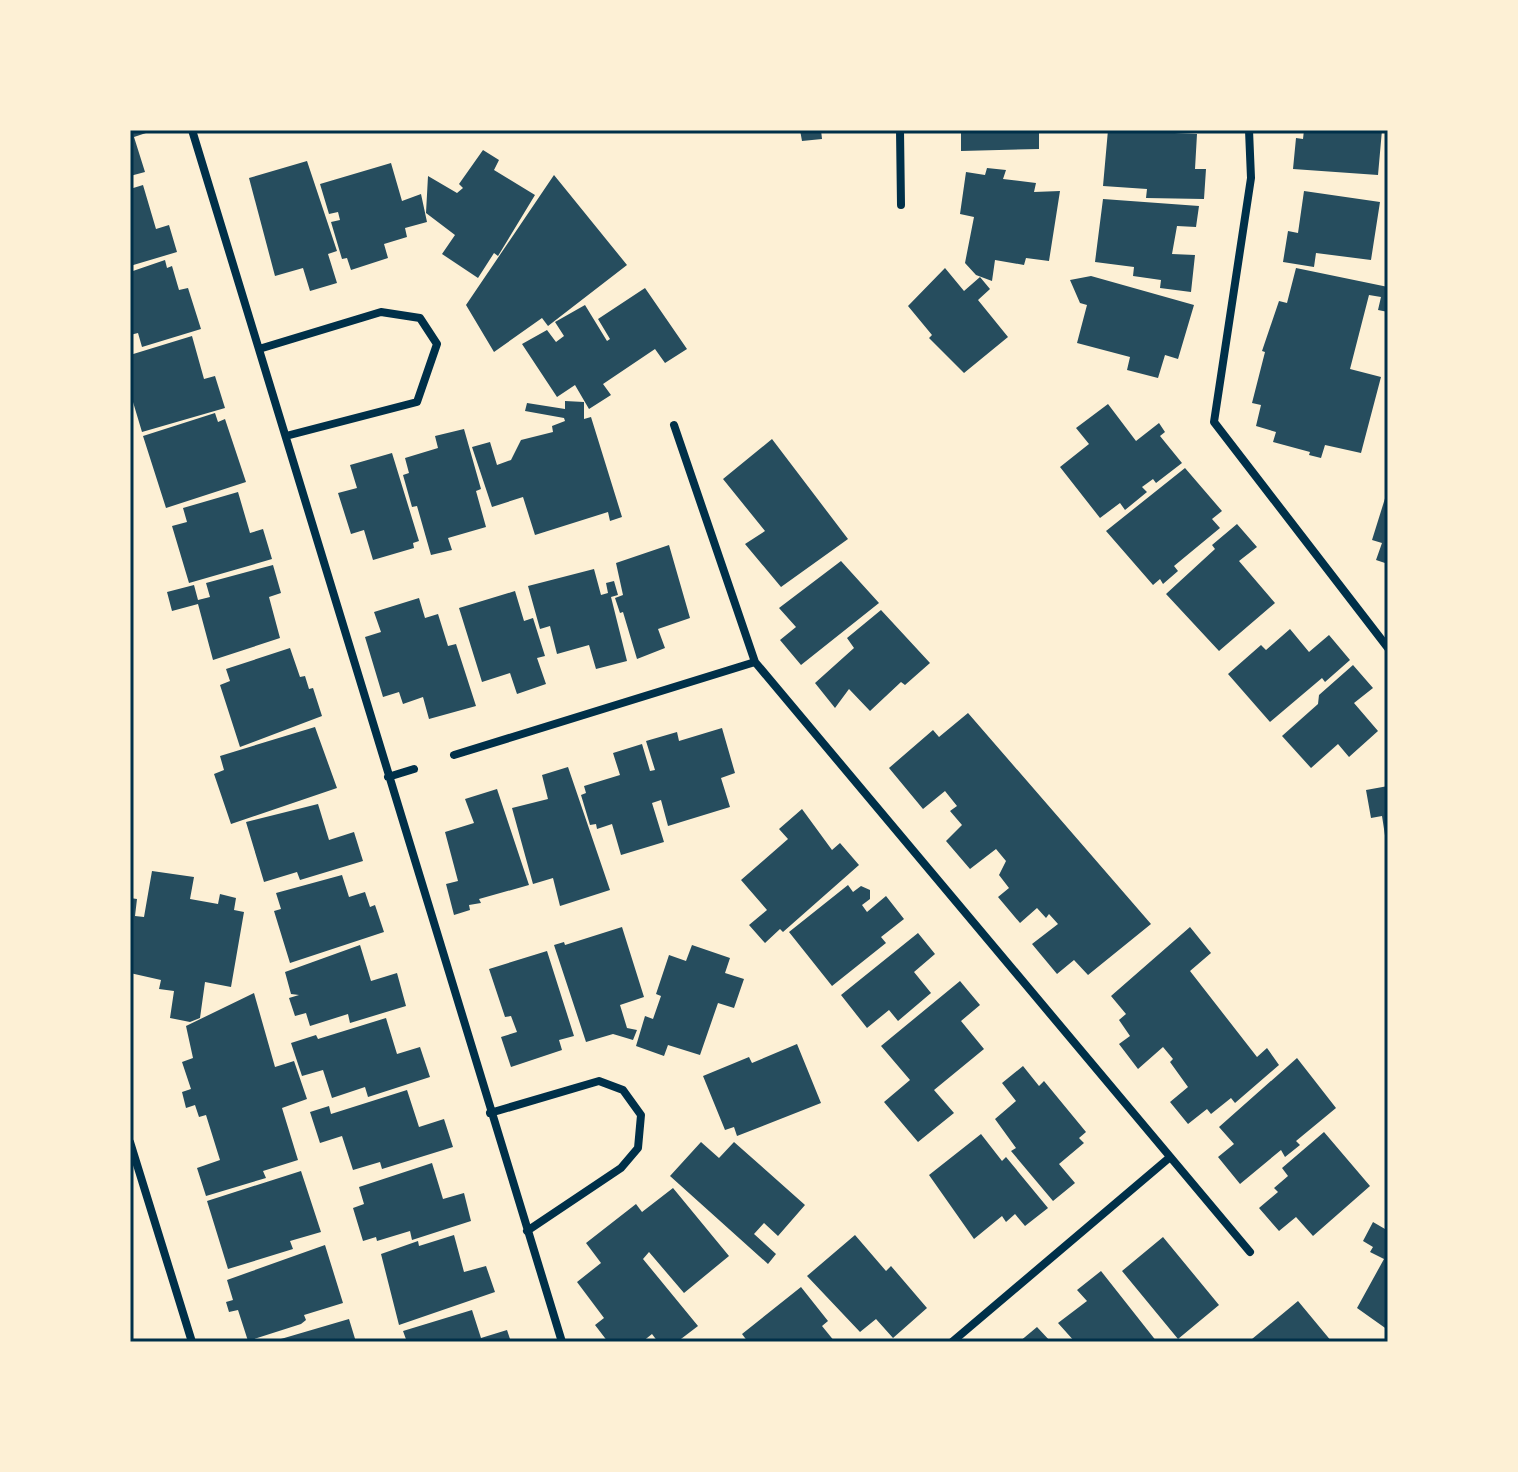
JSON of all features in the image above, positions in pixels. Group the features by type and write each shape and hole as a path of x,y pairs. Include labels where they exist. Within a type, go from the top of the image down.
{"street":[{"path":"192,130 562,1342"},
{"path":"900,130 901,205"},
{"path":"1249,130 1251,178 1214,422 1388,648"},
{"path":"259,349 381,312 420,318 437,344 417,402 286,436"},
{"path":"674,425 755,662 1250,1252"},
{"path":"454,755 755,662"},
{"path":"388,777 414,769"},
{"path":"490,1113 599,1081 623,1090 641,1115 638,1148 621,1168 527,1231"},
{"path":"130,1142 191,1342"},
{"path":"952,1342 1169,1158"}],"building":[{"path":"130,130 144,130 146,133 134,137 145,172 130,176"},
{"path":"800,130 821,130 822,139 802,141"},
{"path":"961,130 1039,130 1039,149 961,151"},
{"path":"1108,130 1197,134 1195,169 1206,169 1204,199 1146,198 1147,189 1103,186"},
{"path":"1304,130 1382,130 1378,175 1293,169 1296,138 1303,139"},
{"path":"483,150 499,160 494,170 535,195 498,256 494,253 478,278 442,254 455,235 426,213 428,176 457,193 463,188 459,184"},
{"path":"307,161 337,251 328,254 337,283 310,291 303,268 275,276 249,178"},
{"path":"391,163 402,201 421,194 427,222 405,228 407,237 384,244 388,258 351,270 347,258 342,259 331,222 340,220 338,212 329,214 320,184"},
{"path":"987,168 1006,170 1003,179 1036,183 1034,192 1060,191 1049,261 1026,258 1024,265 995,260 992,281 976,275 965,263 974,217 960,214 966,172 985,175"},
{"path":"554,175 627,265 548,326 542,318 494,352 466,305"},
{"path":"143,185 156,229 169,225 177,252 130,266 130,189"},
{"path":"1304,191 1380,202 1371,260 1316,253 1314,267 1283,262 1288,231 1298,233"},
{"path":"1103,199 1199,206 1196,227 1177,226 1172,254 1195,255 1191,292 1160,288 1161,280 1133,276 1134,267 1095,262"},
{"path":"165,260 167,268 172,266 179,290 188,288 201,329 142,347 138,333 130,335 130,272"},
{"path":"945,268 964,291 980,277 990,289 978,300 1008,337 964,373 929,338 932,335 908,306"},
{"path":"1296,268 1388,287 1388,312 1378,310 1381,297 1369,295 1350,369 1381,377 1361,453 1325,445 1321,458 1309,455 1310,452 1273,442 1276,432 1256,426 1261,405 1252,403 1265,352 1262,351 1279,301 1287,303"},
{"path":"1091,276 1194,305 1178,359 1165,355 1158,378 1127,370 1130,357 1077,343 1087,305 1080,303 1070,280"},
{"path":"645,288 687,349 665,363 655,349 603,384 611,395 589,409 575,385 557,397 522,344 547,330 556,342 564,336 555,322 585,305 607,341 610,339 598,319"},
{"path":"192,336 204,379 215,376 225,408 142,432 130,392 130,355"},
{"path":"565,401 584,402 584,419 591,417 622,517 610,521 608,512 535,535 523,497 492,507 472,447 490,442 497,465 511,460 521,440 553,432 552,426 565,421 564,418 525,411 527,403 565,409"},
{"path":"1108,404 1136,441 1159,423 1165,432 1160,436 1182,463 1156,483 1153,479 1142,487 1147,492 1125,510 1120,503 1100,518 1060,467 1089,444 1076,428"},
{"path":"215,413 218,422 225,419 246,482 166,508 143,436"},
{"path":"464,429 481,489 476,491 486,527 448,538 452,550 431,555 417,506 412,507 403,475 409,473 405,458 438,448 435,436"},
{"path":"772,439 848,539 781,587 745,544 765,531 723,479"},
{"path":"392,453 419,541 413,543 414,548 373,560 364,530 351,534 338,493 357,488 350,465"},
{"path":"1185,468 1222,511 1212,519 1220,528 1174,566 1178,571 1163,584 1160,579 1153,585 1106,531"},
{"path":"238,492 250,533 263,529 272,559 189,583 172,526 187,522 183,508"},
{"path":"1387,492 1388,564 1376,560 1382,543 1372,540"},
{"path":"1237,524 1257,547 1239,561 1275,603 1219,651 1166,594 1215,549 1212,545"},
{"path":"669,545 690,618 658,629 665,648 637,659 623,612 620,613 615,598 623,595 616,563"},
{"path":"841,561 879,603 801,665 780,640 796,627 779,608"},
{"path":"273,565 281,593 269,597 280,638 213,660 198,604 172,611 167,592 194,585 198,600 210,597 206,583"},
{"path":"594,569 601,595 608,593 606,583 614,581 618,595 611,597 627,661 596,669 589,645 557,654 550,626 540,629 528,586"},
{"path":"515,591 524,621 533,618 545,656 537,658 546,684 517,694 510,673 482,682 459,608"},
{"path":"419,598 425,618 438,614 448,646 456,644 476,706 429,719 423,697 403,704 399,692 383,697 365,637 381,632 374,612"},
{"path":"881,610 930,663 905,685 901,682 870,711 849,689 835,708 815,683 854,648 847,638"},
{"path":"1290,629 1309,652 1329,635 1350,660 1325,682 1322,678 1270,722 1228,674 1261,645 1266,650"},
{"path":"290,648 300,677 305,676 309,689 313,688 322,716 240,747 220,685 230,681 226,669"},
{"path":"1353,665 1373,688 1354,703 1378,731 1349,757 1338,744 1311,768 1282,736 1318,704 1319,695"},
{"path":"968,713 1151,924 1088,975 1074,960 1057,974 1032,944 1058,924 1049,914 1046,918 1037,908 1020,923 998,897 1009,888 999,875 1006,861 996,849 970,869 946,841 962,825 950,811 957,806 945,791 923,809 889,768 933,730 939,737"},
{"path":"315,727 337,788 231,824 214,774 224,770 220,756"},
{"path":"722,728 735,773 721,778 730,807 668,826 661,800 652,803 664,842 621,855 612,824 597,829 596,824 590,825 581,795 586,793 584,786 620,775 613,753 642,744 650,771 655,770 646,741 677,732 679,741"},
{"path":"568,767 610,890 560,906 553,878 533,884 512,808 548,799 542,775"},
{"path":"1388,786 1386,842 1382,816 1371,818 1366,790"},
{"path":"497,789 529,885 479,899 481,903 469,905 470,910 454,915 446,884 458,881 445,832 474,823 465,799"},
{"path":"318,804 329,840 354,832 363,861 300,880 297,872 264,882 246,822"},
{"path":"802,809 832,850 840,843 859,865 783,932 780,929 765,943 749,925 767,910 741,880 788,839 779,829"},
{"path":"152,871 194,877 190,899 218,904 220,894 236,898 234,910 244,912 231,987 205,982 200,1018 190,1022 170,1018 174,991 159,989 161,980 130,973 130,898 137,899 135,916 144,917"},
{"path":"342,875 349,897 365,892 370,907 375,905 384,932 290,963 274,911 281,909 276,893"},
{"path":"848,885 853,892 861,886 870,890 870,899 862,905 867,912 886,896 904,919 881,937 886,943 832,986 789,932"},
{"path":"622,927 644,997 620,1005 627,1028 637,1030 633,1040 613,1034 586,1042 554,945 564,942 565,945"},
{"path":"1190,927 1211,953 1190,971 1257,1057 1267,1048 1279,1065 1235,1103 1231,1098 1211,1114 1207,1109 1188,1124 1170,1102 1188,1087 1170,1062 1173,1059 1163,1047 1138,1069 1119,1044 1130,1036 1119,1020 1126,1014 1111,996"},
{"path":"918,933 935,954 914,972 931,993 898,1021 889,1010 867,1028 841,995"},
{"path":"360,945 371,981 397,973 406,1006 350,1023 348,1014 310,1026 306,1013 295,1016 289,998 299,995 291,994 285,972"},
{"path":"692,945 730,958 725,973 744,979 734,1008 718,1003 700,1055 668,1045 664,1056 636,1046 645,1016 653,1019 661,996 656,994 669,955 686,961"},
{"path":"547,951 574,1036 559,1040 562,1050 511,1067 501,1037 517,1032 511,1016 505,1017 489,969"},
{"path":"960,981 980,1005 961,1021 984,1049 934,1090 954,1113 918,1142 884,1102 910,1080 881,1046"},
{"path":"254,993 275,1067 294,1061 307,1099 282,1108 298,1160 263,1171 266,1178 206,1196 197,1168 220,1160 206,1115 199,1117 195,1105 186,1108 182,1092 191,1089 182,1062 193,1058 186,1026"},
{"path":"386,1018 397,1054 420,1047 430,1077 368,1097 365,1087 332,1098 323,1070 302,1076 291,1043 316,1035 318,1039"},
{"path":"797,1044 821,1103 737,1136 734,1127 725,1130 703,1076 749,1057 752,1063"},
{"path":"1297,1058 1336,1108 1296,1141 1300,1145 1285,1157 1281,1150 1240,1184 1218,1157 1234,1144 1219,1127"},
{"path":"1023,1066 1039,1086 1044,1081 1086,1132 1079,1138 1084,1143 1059,1164 1075,1183 1053,1201 1011,1151 1016,1148 995,1119 1016,1101 1002,1083"},
{"path":"407,1090 419,1127 444,1119 453,1147 382,1169 380,1162 353,1170 342,1136 320,1143 310,1112 329,1106 331,1114"},
{"path":"1324,1132 1370,1186 1313,1236 1296,1217 1279,1231 1259,1208 1278,1192 1274,1188 1288,1176 1282,1168"},
{"path":"981,1134 1002,1161 1006,1157 1048,1208 1025,1226 1015,1214 1006,1222 1002,1216 974,1239 929,1175"},
{"path":"701,1142 719,1158 734,1142 805,1205 778,1236 764,1223 754,1234 776,1254 768,1264 670,1176"},
{"path":"432,1163 443,1199 464,1193 471,1221 412,1240 410,1231 377,1241 376,1237 363,1241 353,1208 364,1204 359,1187"},
{"path":"301,1171 321,1232 290,1241 293,1249 228,1269 207,1201"},
{"path":"673,1188 729,1256 684,1293 649,1252 643,1259 698,1326 677,1342 658,1342 652,1334 642,1342 608,1342 595,1325 604,1318 577,1282 601,1263 586,1243 636,1204 642,1212"},
{"path":"1373,1222 1385,1229 1388,1223 1388,1330 1357,1308 1384,1259 1370,1252 1373,1247 1363,1241"},
{"path":"454,1235 464,1272 486,1266 495,1292 399,1325 381,1254 418,1241 419,1246"},
{"path":"855,1235 886,1271 891,1266 927,1308 893,1338 876,1319 860,1332 807,1276"},
{"path":"1163,1237 1219,1305 1178,1339 1122,1271"},
{"path":"325,1245 343,1303 304,1315 306,1320 301,1324 248,1341 238,1310 229,1312 226,1302 233,1300 227,1280"},
{"path":"1101,1271 1157,1342 1075,1342 1058,1323 1087,1301 1077,1290"},
{"path":"801,1287 828,1321 822,1326 835,1342 748,1342 742,1334"},
{"path":"1298,1301 1332,1342 1254,1342 1252,1339"},
{"path":"472,1310 481,1338 507,1330 511,1342 407,1342 403,1331"},
{"path":"349,1319 356,1342 274,1342 274,1341"},
{"path":"1037,1327 1051,1342 1019,1342"}]}
